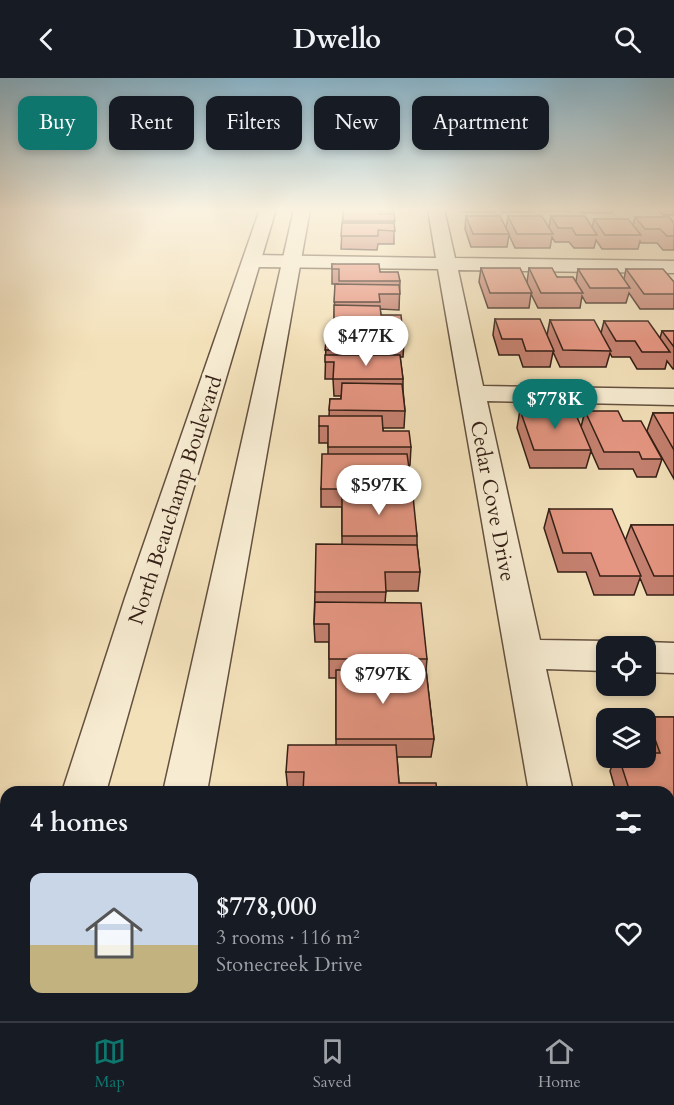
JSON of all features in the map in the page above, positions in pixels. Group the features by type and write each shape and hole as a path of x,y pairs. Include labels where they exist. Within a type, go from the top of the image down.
{"street":[{"name":"North Beauchamp Boulevard","path":"86,786 142,597 255,253"},
{"path":"186,786 294,253"},
{"name":"Cedar Cove Drive","path":"445,253 550,786"},
{"path":"253,261 674,267"},
{"path":"472,393 674,397"},
{"path":"524,654 596,656"},
{"path":"656,657 674,658"}],"building":[{"path":"332,264 379,264 380,272 398,272 400,281 339,281 339,269 332,269"},
{"path":"481,268 520,268 532,293 490,293"},
{"path":"529,268 552,268 557,277 573,277 583,293 541,293"},
{"path":"578,269 617,269 630,288 590,288"},
{"path":"626,269 663,269 674,282 674,294 644,294"},
{"path":"335,284 399,285 400,294 379,294 380,302 334,302"},
{"path":"334,305 380,306 381,315 401,315 402,325 334,325"},
{"path":"495,319 540,319 554,351 526,351 522,339 502,339"},
{"path":"550,320 594,320 611,351 563,350"},
{"path":"604,321 648,321 670,352 642,352 635,341 616,341"},
{"path":"335,329 402,329 404,341 382,341 383,350 325,350 326,342 335,342"},
{"path":"662,331 674,331 674,347"},
{"path":"325,355 400,355 403,379 333,379 334,362 325,362"},
{"path":"342,383 402,384 405,411 329,410 330,399 341,399"},
{"path":"520,410 574,410 591,450 534,450"},
{"path":"585,411 618,411 623,421 641,421 662,459 642,459 639,452 604,452"},
{"path":"653,413 674,413 674,450"},
{"path":"319,416 382,416 383,431 409,431 411,447 328,447 328,426 319,426"},
{"path":"322,454 407,454 412,489 321,489"},
{"path":"342,496 413,496 417,536 342,536"},
{"path":"549,509 612,509 641,576 600,576 591,553 563,553"},
{"path":"631,525 674,525 674,576 654,576"},
{"path":"316,544 417,545 420,572 385,572 386,592 315,592"},
{"path":"315,602 421,603 427,659 329,659 329,624 314,624"},
{"path":"336,670 426,670 434,739 336,739"},
{"path":"656,717 674,717 674,786 628,786 622,768 656,768 656,753 660,753 656,742"},
{"path":"288,745 396,745 399,783 436,783 436,786 303,786 304,772 286,772"}]}
